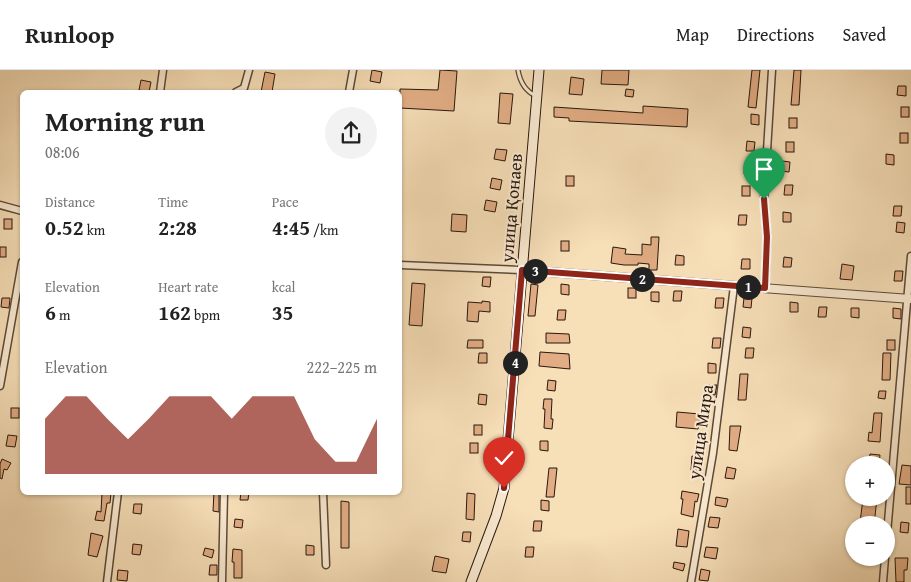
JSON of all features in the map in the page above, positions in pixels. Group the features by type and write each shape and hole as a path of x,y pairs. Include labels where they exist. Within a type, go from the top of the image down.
{"main road":[{"name":"улица Қонаев","path":"471,582 496,516 504,488 539,70"}],"street":[{"path":"160,90 163,70"},
{"path":"240,90 244,88 248,70"},
{"path":"348,90 353,70"},
{"path":"765,288 767,237 764,199 772,70"},
{"path":"0,205 20,210"},
{"path":"889,516 909,299 911,256"},
{"path":"402,265 522,270 909,299"},
{"path":"0,386 20,273"},
{"name":"улица Мира","path":"691,582 713,453 734,286"},
{"path":"106,582 118,495"},
{"path":"222,582 224,495"},
{"path":"323,495 326,565"},
{"path":"883,582 884,566"}],"lane":[{"path":"518,70 528,93 537,96"}],"building":[{"path":"372,70 382,72 380,83 370,81"},
{"path":"440,70 457,71 454,111 402,108 402,90 400,89 438,90"},
{"path":"602,70 629,70 628,85 601,84"},
{"path":"752,70 760,70 756,108 748,107"},
{"path":"794,70 801,70 799,105 791,105"},
{"path":"265,72 275,74 272,90 261,90"},
{"path":"571,77 584,79 582,95 569,94"},
{"path":"141,80 151,82 149,90 139,90"},
{"path":"898,86 906,86 906,96 897,95"},
{"path":"626,89 634,90 633,97 625,96"},
{"path":"500,93 513,94 510,124 498,123"},
{"path":"643,106 688,109 687,127 569,121 569,118 554,117 554,107 643,113"},
{"path":"901,107 909,107 909,117 901,117"},
{"path":"751,114 759,115 759,125 751,124"},
{"path":"789,118 797,118 797,128 789,128"},
{"path":"900,133 908,133 908,143 900,143"},
{"path":"747,141 755,142 754,151 746,151"},
{"path":"786,142 794,142 794,152 786,152"},
{"path":"496,149 507,150 505,161 494,159"},
{"path":"886,154 894,155 894,165 886,164"},
{"path":"782,161 790,162 789,172 781,171"},
{"path":"745,163 753,164 752,175 744,174"},
{"path":"566,176 574,176 574,186 566,186"},
{"path":"492,178 502,180 500,190 490,188"},
{"path":"785,185 793,185 792,195 784,195"},
{"path":"742,186 750,186 750,196 742,196"},
{"path":"486,200 497,202 495,212 484,210"},
{"path":"894,206 902,206 901,216 893,216"},
{"path":"783,212 791,213 791,222 783,222"},
{"path":"452,214 467,215 466,232 451,231"},
{"path":"739,215 747,215 746,225 738,225"},
{"path":"4,219 12,219 12,229 4,229"},
{"path":"897,222 905,223 904,233 896,232"},
{"path":"651,237 659,237 657,270 649,270 649,264 624,265 611,263 613,247 626,249 625,254 642,255 642,244 651,245"},
{"path":"561,241 569,241 569,251 561,251"},
{"path":"0,247 6,247 6,257 0,257"},
{"path":"676,255 684,256 684,265 675,265"},
{"path":"784,257 792,258 791,267 783,267"},
{"path":"742,259 750,259 750,269 741,269"},
{"path":"842,264 854,266 852,280 840,279"},
{"path":"895,271 903,271 902,281 894,281"},
{"path":"483,277 491,277 490,287 482,286"},
{"path":"412,283 425,284 422,326 409,325"},
{"path":"531,284 538,285 535,316 528,316"},
{"path":"561,284 569,285 569,295 561,294"},
{"path":"628,288 636,288 636,298 628,298"},
{"path":"674,291 682,291 681,301 673,301"},
{"path":"651,292 659,292 659,302 651,301"},
{"path":"2,298 10,298 9,308 1,307"},
{"path":"716,298 724,298 723,308 715,308"},
{"path":"744,298 752,298 751,308 743,307"},
{"path":"482,301 490,302 490,312 479,311 478,322 467,321 468,302 482,303"},
{"path":"790,302 798,303 798,312 790,312"},
{"path":"819,307 827,307 826,317 818,317"},
{"path":"851,308 859,308 859,318 851,317"},
{"path":"893,308 901,309 901,319 893,318"},
{"path":"558,310 566,310 565,320 557,320"},
{"path":"743,327 751,328 750,338 742,337"},
{"path":"546,333 569,334 570,343 546,343"},
{"path":"713,338 721,338 720,348 712,348"},
{"path":"468,340 483,340 483,348 467,348"},
{"path":"887,340 895,340 895,350 887,350"},
{"path":"746,348 754,348 753,358 745,358"},
{"path":"540,352 569,354 570,369 539,366"},
{"path":"479,353 487,353 487,363 478,363"},
{"path":"883,353 891,353 890,380 882,380"},
{"path":"708,363 716,364 716,373 708,373"},
{"path":"740,374 748,374 746,400 738,400"},
{"path":"548,380 556,381 555,391 547,390"},
{"path":"709,385 717,385 715,395 708,394"},
{"path":"879,391 886,391 885,399 878,398"},
{"path":"479,394 487,395 486,405 478,404"},
{"path":"544,399 552,399 552,429 544,428"},
{"path":"11,408 19,408 19,418 11,418"},
{"path":"677,412 700,414 698,429 676,427"},
{"path":"874,413 882,413 880,442 868,441 869,432 872,433"},
{"path":"474,425 482,425 482,435 474,435"},
{"path":"730,426 741,426 737,451 729,450"},
{"path":"8,435 17,436 15,447 6,446"},
{"path":"697,437 705,437 701,471 691,470 692,456 696,457"},
{"path":"540,441 548,441 548,451 540,450"},
{"path":"470,443 478,443 478,453 470,453"},
{"path":"2,459 11,463 7,470 4,469 2,479 0,478 0,464"},
{"path":"902,465 911,466 911,485 899,484"},
{"path":"727,467 736,469 734,479 725,478"},
{"path":"549,468 557,468 554,497 546,497"},
{"path":"906,487 911,487 911,504 906,504"},
{"path":"682,491 699,494 697,502 695,501 693,517 681,514"},
{"path":"467,493 475,494 474,520 466,519"},
{"path":"102,495 111,495 110,503 107,503 104,521 95,520 97,511 101,512"},
{"path":"214,495 219,495 219,512 213,511"},
{"path":"241,495 249,495 248,500 240,500"},
{"path":"716,497 728,499 726,507 715,505"},
{"path":"541,500 549,501 549,511 541,510"},
{"path":"341,501 349,502 349,548 341,548"},
{"path":"134,504 142,504 141,514 133,513"},
{"path":"862,506 876,506 875,516 861,516"},
{"path":"710,517 720,518 718,528 708,527"},
{"path":"235,519 243,520 242,528 234,527"},
{"path":"534,521 542,521 541,531 533,531"},
{"path":"901,522 909,523 908,533 900,532"},
{"path":"678,529 689,531 687,547 676,546"},
{"path":"463,532 471,532 470,542 462,541"},
{"path":"91,533 103,536 97,557 88,555"},
{"path":"133,544 142,545 140,555 132,554"},
{"path":"306,545 314,546 314,555 306,555"},
{"path":"526,547 534,547 533,557 525,557"},
{"path":"706,547 718,548 716,559 704,557"},
{"path":"205,548 214,550 212,558 203,555"},
{"path":"233,549 242,550 242,578 234,578"},
{"path":"435,556 449,559 446,573 432,571"},
{"path":"895,558 908,558 907,570 904,570 904,582 896,582"},
{"path":"674,562 685,564 683,571 673,568"},
{"path":"210,565 217,565 217,575 209,575"},
{"path":"701,569 710,571 708,581 699,580"},
{"path":"118,570 128,571 127,581 117,580"}],"route":[{"path":"504,488 508,462 522,270 765,288 767,237 764,199"}]}
